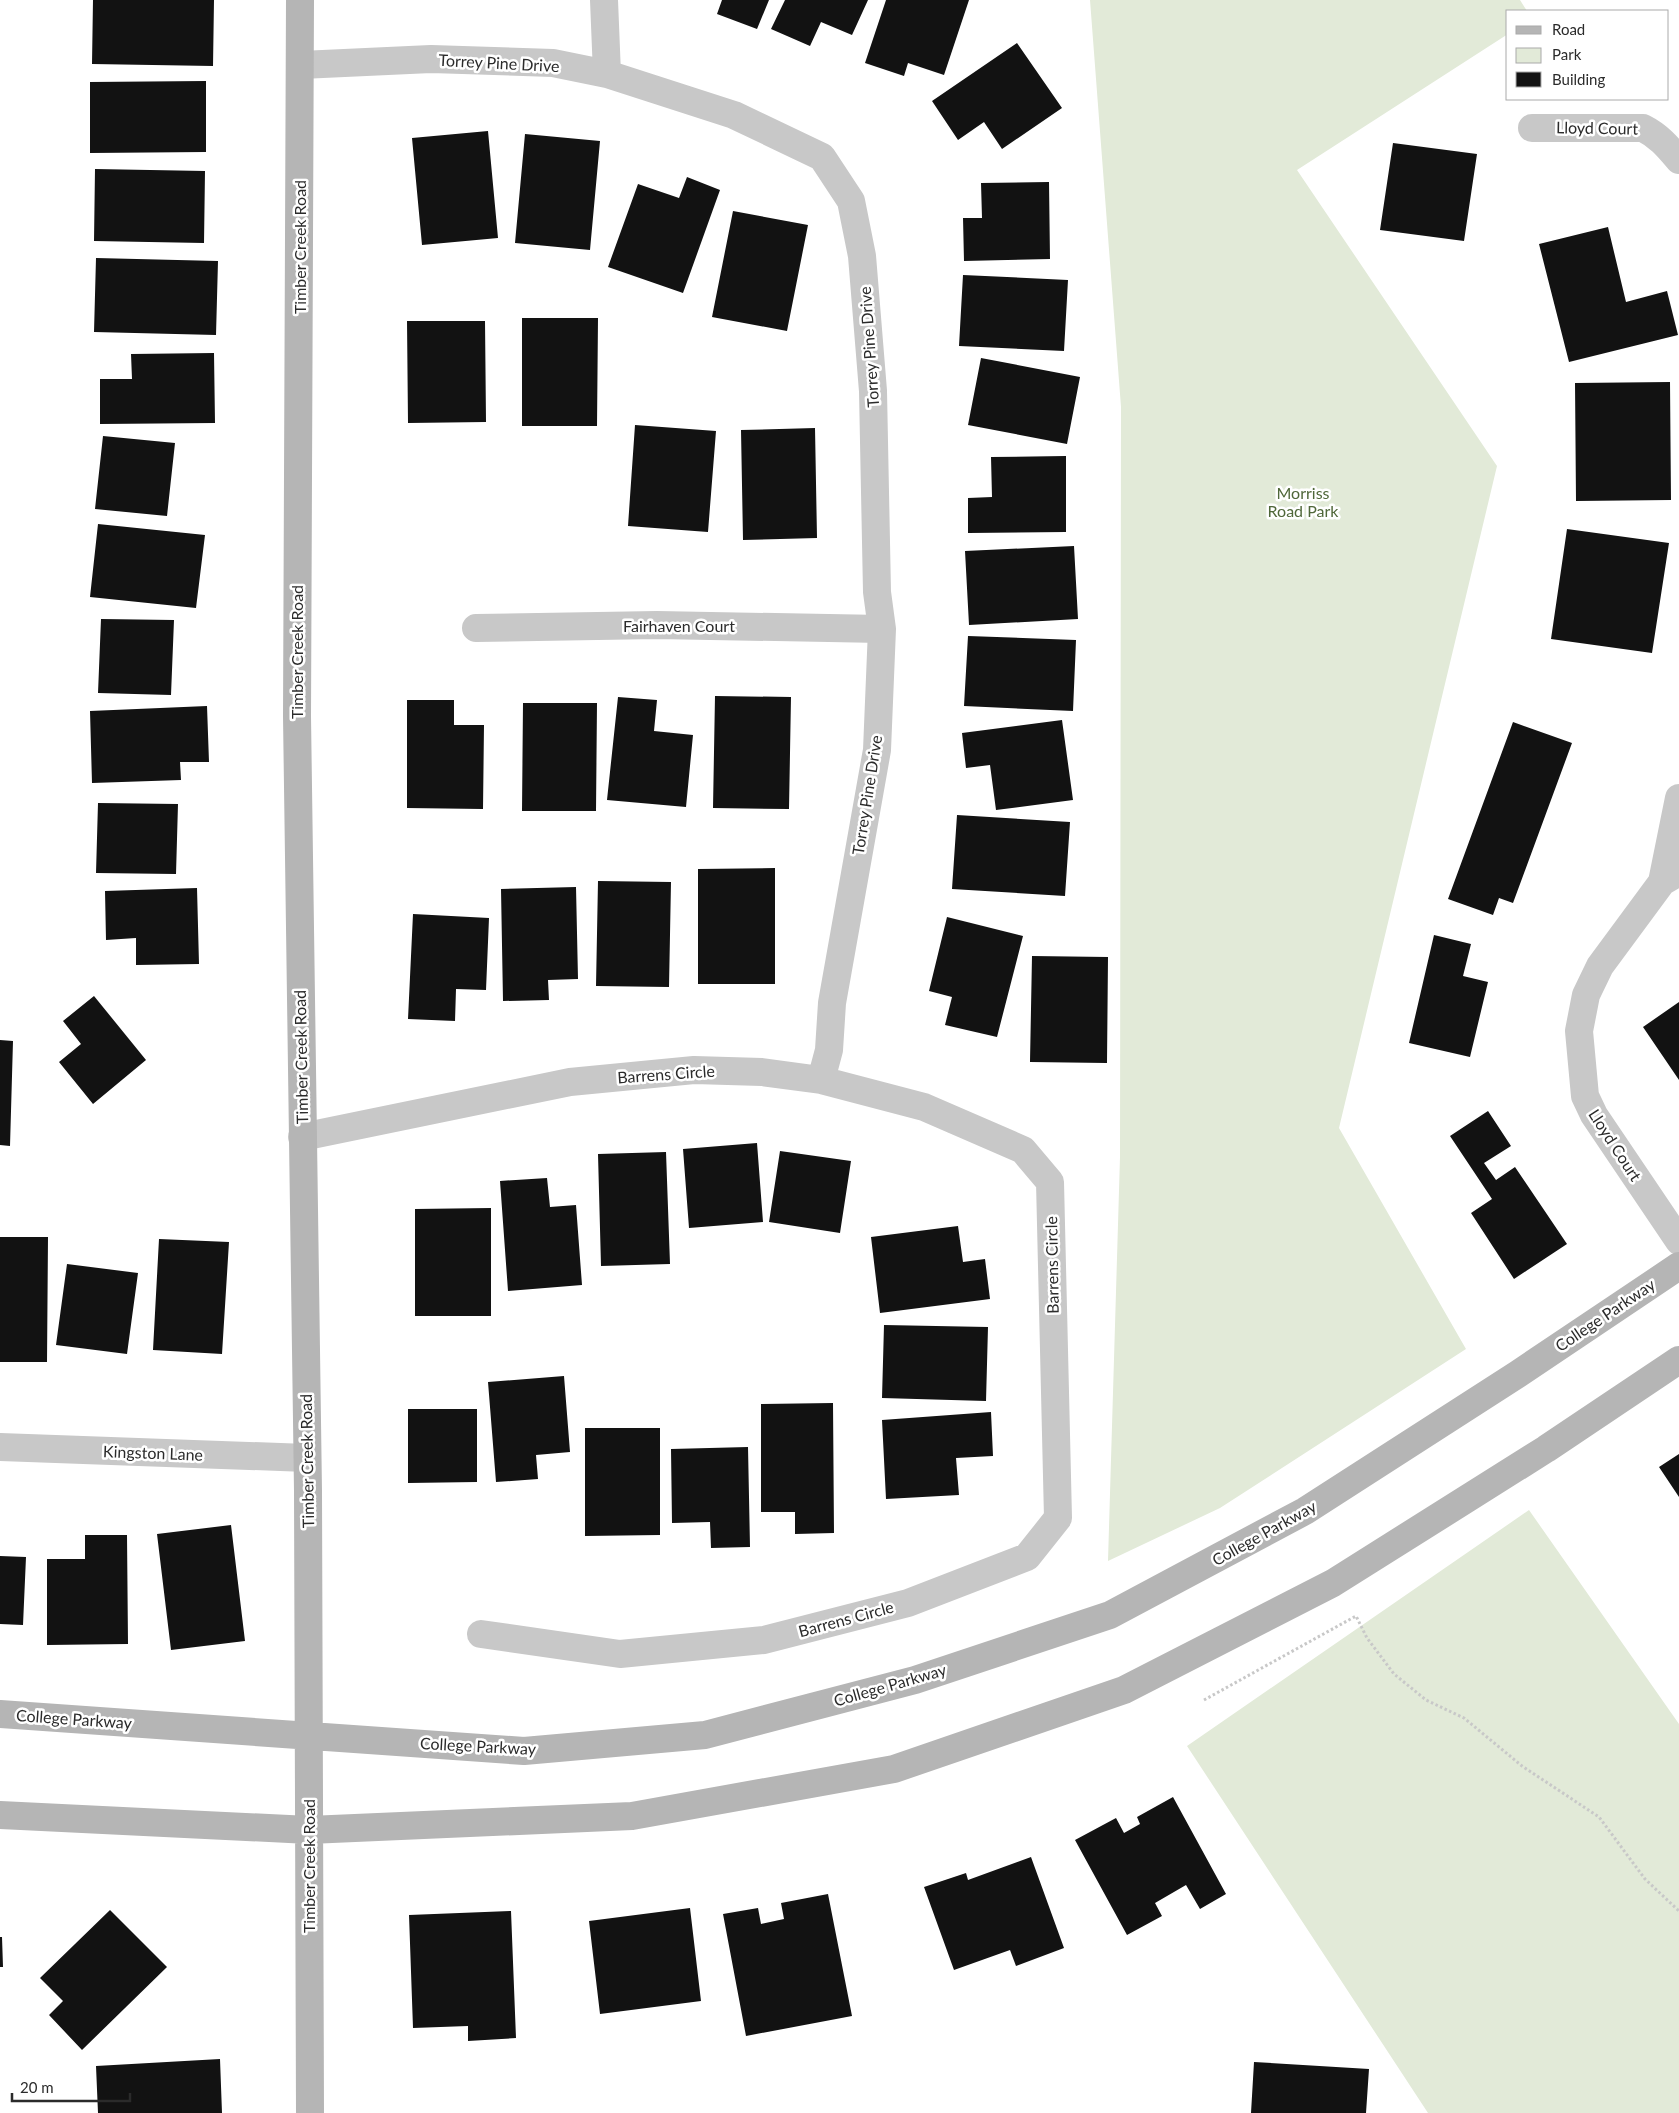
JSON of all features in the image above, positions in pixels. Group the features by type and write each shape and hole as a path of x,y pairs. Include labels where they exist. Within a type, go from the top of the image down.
{"main road":[{"name":"Timber Creek Road","path":"300,0 297,716 310,1830 310,2113"},
{"name":"College Parkway","path":"0,1714 524,1751 704,1735 915,1680 1110,1615 1306,1511 1518,1374 1679,1266"},
{"path":"0,1815 310,1830 632,1816 894,1769 1124,1690 1333,1583 1546,1449 1679,1360"}],"street":[{"path":"604,0 607,74"},
{"name":"Torrey Pine Drive","path":"301,65 440,59 553,63 607,74 734,115 822,157 851,201 862,256 873,390 877,592 882,629 877,750 832,1003 828,1050 821,1080"},
{"name":"Lloyd Court","path":"1532,128 1643,128 1654,133 1664,141 1679,160"},
{"name":"Fairhaven Court","path":"476,628 657,625 882,629"},
{"name":"Lloyd Court","path":"1679,798 1671,877 1600,966 1586,995 1579,1032 1585,1096 1594,1115 1679,1241"},
{"name":"Barrens Circle","path":"302,1137 570,1082 694,1070 762,1072 821,1080 924,1108 1023,1150 1050,1182 1058,1518 1027,1557 908,1603 764,1640 620,1654 481,1634"},
{"name":"Kingston Lane","path":"0,1447 306,1458"}],"path":[{"path":"1204,1700 1356,1616 1367,1638 1394,1674 1426,1700 1464,1718 1522,1766 1598,1817 1645,1879 1679,1911"}],"green space":[{"name":"Morriss Road Park","path":"1090,0 1520,0 1526,10 1506,10 1506,35 1297,170 1497,466 1339,1128 1466,1349 1220,1508 1108,1561 1120,1157 1121,407"},
{"path":"1529,1510 1679,1724 1679,2113 1428,2113 1187,1746"}],"building":[{"path":"93,0 214,0 213,66 92,64"},
{"path":"722,0 769,0 757,29 717,14"},
{"path":"785,0 868,0 852,35 821,22 810,46 771,29"},
{"path":"886,0 969,0 944,75 908,63 904,76 865,63"},
{"path":"1017,43 1062,108 1002,149 984,122 958,140 932,101"},
{"path":"206,81 206,152 90,153 90,82"},
{"path":"488,131 498,238 422,245 412,138"},
{"path":"525,134 600,141 590,250 515,243"},
{"path":"1393,143 1477,154 1464,241 1380,230"},
{"path":"95,169 205,171 204,243 94,241"},
{"path":"687,177 720,190 683,293 608,267 638,184 679,198"},
{"path":"1049,182 1050,259 964,261 963,218 982,218 981,183"},
{"path":"733,211 808,225 787,331 712,317"},
{"path":"1608,227 1626,302 1667,291 1678,335 1569,362 1539,244"},
{"path":"96,258 218,261 216,335 94,332"},
{"path":"963,275 1068,280 1064,351 959,346"},
{"path":"522,318 598,318 597,426 522,426"},
{"path":"407,321 485,321 486,422 408,423"},
{"path":"214,353 215,423 100,424 100,379 132,379 131,354"},
{"path":"981,358 1080,377 1067,444 968,425"},
{"path":"1670,382 1671,500 1576,501 1575,383"},
{"path":"635,425 716,431 708,532 628,526"},
{"path":"815,428 817,538 743,540 741,430"},
{"path":"103,436 175,443 167,516 95,509"},
{"path":"1066,456 1066,532 968,533 968,498 992,497 991,457"},
{"path":"98,524 205,535 196,608 90,597"},
{"path":"1567,529 1669,543 1652,653 1551,639"},
{"path":"1074,546 1078,619 969,625 965,551"},
{"path":"101,619 174,620 171,695 98,693"},
{"path":"968,636 1076,640 1073,711 964,706"},
{"path":"715,696 791,697 789,809 713,808"},
{"path":"618,697 657,700 654,731 693,735 686,807 607,800"},
{"path":"407,700 454,700 454,725 484,725 483,809 407,808"},
{"path":"523,703 597,703 596,811 522,811"},
{"path":"207,706 209,762 180,762 181,780 92,783 90,711"},
{"path":"1062,720 1073,800 996,810 990,765 966,768 962,733"},
{"path":"1513,722 1572,743 1513,903 1499,898 1493,915 1448,899"},
{"path":"98,803 178,804 176,874 96,873"},
{"path":"957,815 1070,822 1065,896 952,889"},
{"path":"775,868 775,984 698,984 698,869"},
{"path":"598,881 671,882 669,987 596,986"},
{"path":"576,887 578,979 548,980 549,1000 503,1001 501,889"},
{"path":"197,888 199,964 136,965 136,938 106,940 105,891"},
{"path":"413,914 489,918 486,990 456,989 455,1021 408,1019"},
{"path":"947,917 1023,936 997,1037 945,1025 952,997 929,991"},
{"path":"1434,935 1471,944 1463,976 1488,982 1470,1057 1409,1043"},
{"path":"1032,956 1108,957 1107,1063 1030,1062"},
{"path":"94,996 146,1060 93,1104 59,1062 81,1044 63,1021"},
{"path":"1679,1002 1679,1080 1643,1027"},
{"path":"0,1040 13,1041 10,1146 0,1145"},
{"path":"1488,1111 1511,1146 1484,1163 1496,1180 1515,1167 1567,1244 1514,1279 1471,1213 1492,1199 1450,1136"},
{"path":"757,1143 763,1222 689,1228 683,1149"},
{"path":"780,1151 851,1161 840,1233 769,1222"},
{"path":"666,1152 670,1264 601,1266 598,1154"},
{"path":"547,1178 550,1207 576,1205 582,1285 508,1291 500,1181"},
{"path":"491,1208 491,1316 415,1316 415,1209"},
{"path":"958,1226 963,1262 985,1259 990,1299 880,1313 871,1237"},
{"path":"0,1237 48,1237 47,1362 0,1362"},
{"path":"159,1239 229,1242 222,1354 153,1350"},
{"path":"67,1264 138,1273 127,1354 56,1345"},
{"path":"884,1325 988,1327 986,1401 882,1398"},
{"path":"564,1376 570,1452 536,1455 538,1479 496,1482 488,1382"},
{"path":"833,1403 834,1533 795,1534 795,1512 761,1512 761,1404"},
{"path":"408,1409 477,1409 477,1482 408,1483"},
{"path":"991,1412 993,1456 956,1458 959,1495 886,1499 882,1420"},
{"path":"585,1428 660,1428 660,1535 585,1536"},
{"path":"748,1447 750,1547 711,1548 710,1522 672,1523 671,1449"},
{"path":"1679,1454 1679,1497 1659,1467"},
{"path":"231,1525 245,1641 171,1650 157,1534"},
{"path":"85,1535 127,1535 128,1644 47,1645 47,1559 85,1559"},
{"path":"0,1556 26,1557 23,1625 0,1624"},
{"path":"1173,1797 1226,1894 1200,1909 1186,1885 1155,1903 1162,1916 1127,1935 1075,1840 1116,1818 1124,1833 1140,1824 1137,1817"},
{"path":"1031,1857 1064,1948 1016,1966 1010,1950 954,1970 924,1887 966,1873 968,1880"},
{"path":"828,1894 852,2016 746,2036 723,1914 758,1908 761,1924 784,1919 781,1903"},
{"path":"690,1908 701,2001 600,2014 589,1921"},
{"path":"110,1910 167,1967 82,2050 49,2015 63,2001 40,1978"},
{"path":"511,1911 516,2038 468,2041 468,2026 413,2028 409,1915"},
{"path":"0,1937 2,1937 3,1967 0,1967"},
{"path":"220,2059 222,2113 98,2113 96,2066"},
{"path":"1254,2062 1369,2069 1366,2113 1251,2113"}]}
